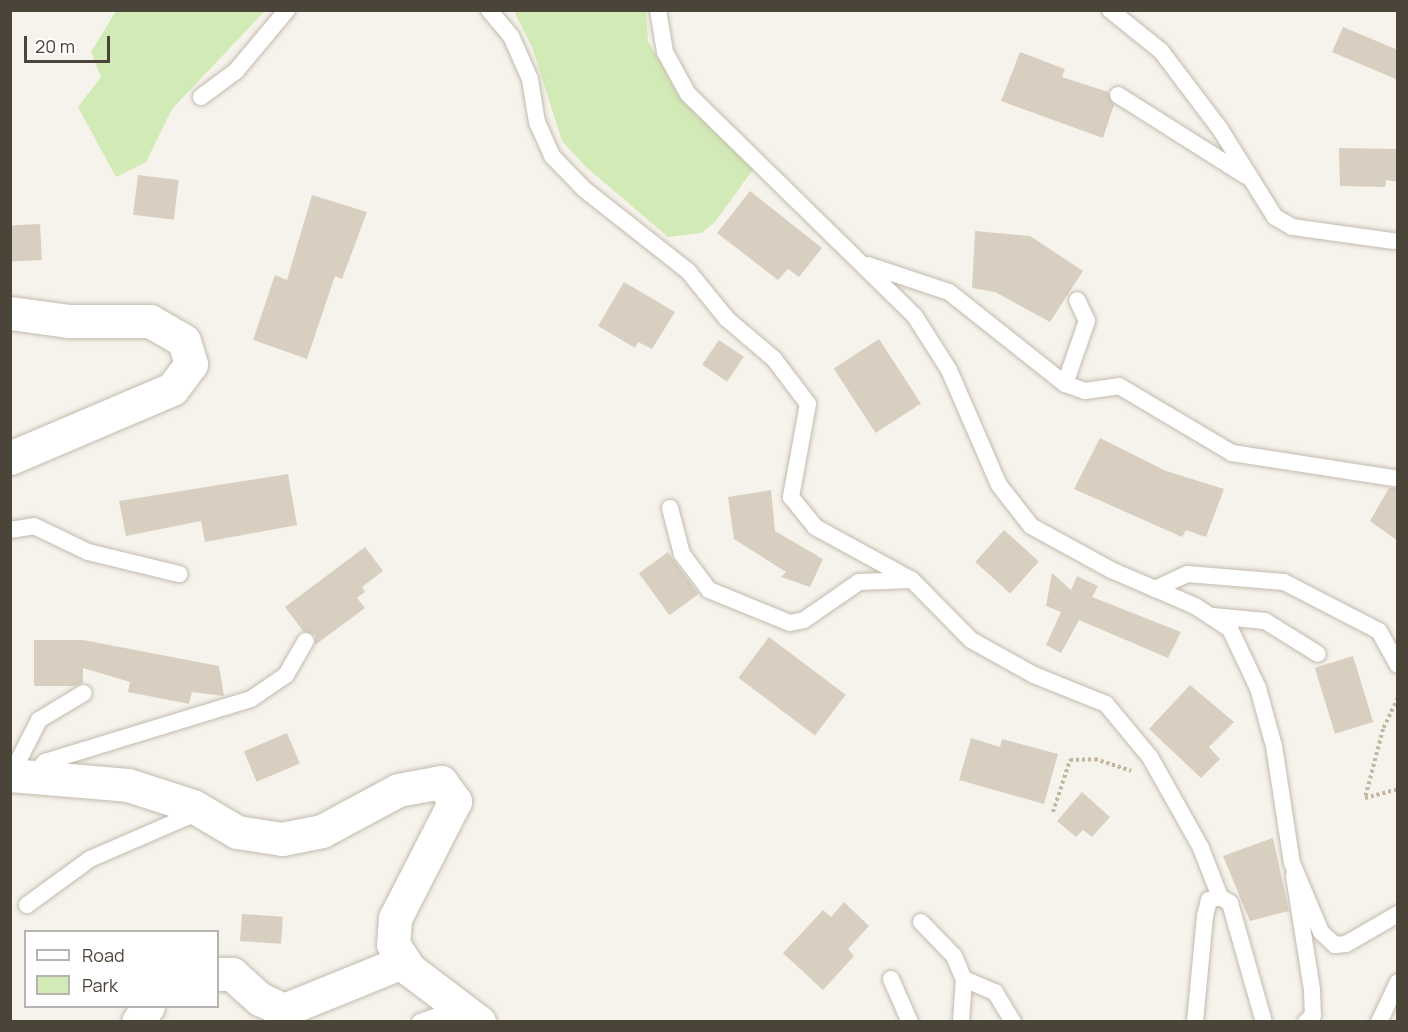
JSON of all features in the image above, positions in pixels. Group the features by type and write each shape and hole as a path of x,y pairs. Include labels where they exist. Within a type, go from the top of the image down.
{"street":[{"path":"10,313 69,321 150,321 184,341 191,364 172,389 10,458"},
{"path":"18,776 128,785 201,811 237,832 282,839 322,831 398,790 434,781 449,786 455,801 443,831 395,918 393,944 402,962 470,1015"},
{"path":"219,974 232,974 260,999 284,1010 402,962"},
{"path":"138,1022 147,1008"}],"lane":[{"path":"201,97 236,71 287,10"},
{"path":"489,10 511,36 530,79 537,122 552,156 585,190 688,271 727,319 774,359 808,404 791,497 815,527 912,580 971,640 1106,704 1150,757 1202,848 1220,897 1230,903 1264,1022"},
{"path":"658,10 665,52 688,94 867,265 914,315 949,370 999,485 1031,526 1213,616 1230,629 1258,688 1274,746 1312,990 1313,1015 1306,1022"},
{"path":"1110,10 1161,51 1252,180 1275,217 1292,227 1393,241"},
{"path":"1118,95 1252,180"},
{"path":"867,265 949,292 1065,384 1085,391 1119,386 1232,453 1394,478"},
{"path":"1065,384 1087,321 1077,300"},
{"path":"670,508 682,554 709,590 790,623 804,620 859,582 912,580"},
{"path":"10,530 34,526 88,552 179,574"},
{"path":"1155,589 1187,574 1284,582 1379,631 1398,665"},
{"path":"1213,616 1265,621 1318,654"},
{"path":"18,776 45,762 251,699 286,675 306,640"},
{"path":"18,776 39,720 84,693"},
{"path":"27,905 90,859 201,811"},
{"path":"1292,863 1321,932 1335,945 1366,936 1398,914"},
{"path":"1195,1022 1204,916 1209,900 1220,897"},
{"path":"921,922 954,956 964,979 961,1022"},
{"path":"891,979 910,1022"},
{"path":"964,979 995,992 1013,1022"},
{"path":"1379,1022 1398,982"},
{"path":"420,1022 470,1015"}],"path":[{"path":"1398,699 1383,729 1365,798 1398,789"},
{"path":"1053,812 1070,760 1116,763 1169,790"}],"green space":[{"path":"116,11 265,11 172,109 146,162 116,177 78,107 101,77 91,52"},
{"path":"514,11 646,11 648,41 678,94 754,168 715,222 701,233 668,237 585,166 562,141 532,47"}],"building":[{"path":"1343,27 1398,50 1398,80 1332,52"},
{"path":"1020,52 1065,69 1062,77 1108,92 1114,105 1103,138 1001,101"},
{"path":"1339,148 1398,149 1398,182 1386,180 1385,187 1340,186"},
{"path":"138,175 179,180 174,220 133,215"},
{"path":"750,191 822,248 799,277 788,269 778,280 717,233"},
{"path":"312,195 367,212 342,279 335,276 307,359 253,340 275,275 287,280"},
{"path":"40,224 42,260 12,262 10,226"},
{"path":"975,231 1030,236 1083,271 1050,322 995,292 972,288"},
{"path":"624,282 675,312 652,349 638,342 635,348 598,326"},
{"path":"879,339 921,404 876,433 834,368"},
{"path":"719,340 744,357 727,382 702,365"},
{"path":"1100,438 1166,471 1224,489 1206,537 1186,530 1182,537 1074,489"},
{"path":"288,474 297,525 205,542 201,521 126,536 119,501"},
{"path":"1389,488 1398,488 1398,541 1370,521"},
{"path":"771,490 775,531 823,559 810,587 781,577 786,572 734,539 728,497"},
{"path":"1004,530 1039,561 1010,593 975,562"},
{"path":"365,547 383,571 362,587 365,592 357,598 365,608 315,645 315,635 303,631 285,607"},
{"path":"668,552 699,594 669,615 639,573"},
{"path":"1052,573 1071,590 1077,576 1098,586 1092,597 1181,632 1168,658 1079,620 1061,653 1046,645 1061,612 1046,606"},
{"path":"769,637 846,695 815,736 738,678"},
{"path":"34,640 83,640 219,666 224,696 192,692 189,704 128,692 130,682 83,668 83,683 75,686 34,686"},
{"path":"1353,656 1373,722 1335,734 1315,668"},
{"path":"1190,685 1234,722 1209,747 1220,759 1201,778 1149,729"},
{"path":"287,733 300,763 257,782 244,751"},
{"path":"971,738 1000,747 1002,739 1058,754 1044,804 959,780"},
{"path":"1082,792 1110,817 1092,837 1083,830 1076,837 1057,821"},
{"path":"1273,838 1289,911 1250,921 1223,856"},
{"path":"844,902 869,926 848,949 854,956 823,990 783,953 823,910 831,917"},
{"path":"242,914 283,917 281,944 240,941"}]}
